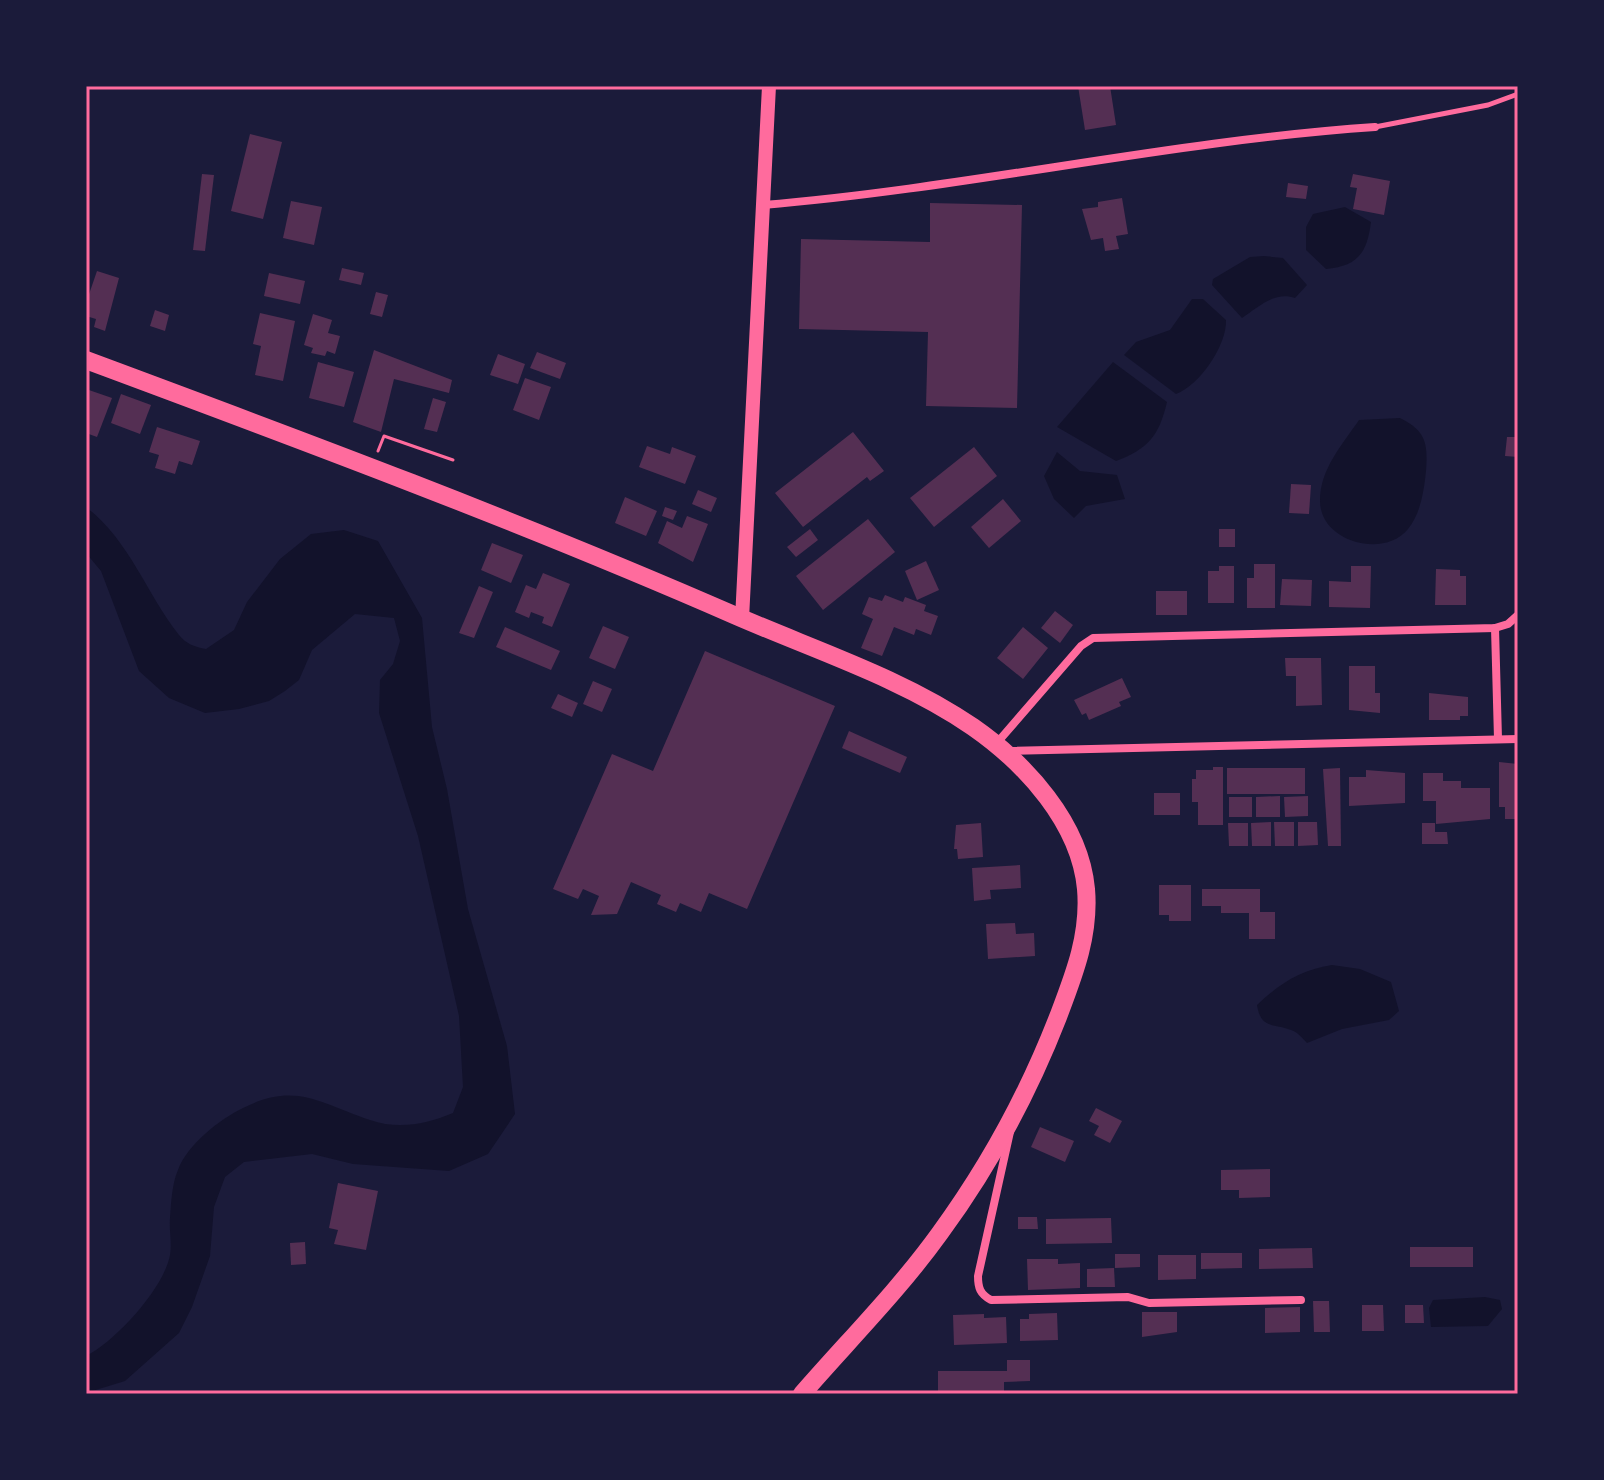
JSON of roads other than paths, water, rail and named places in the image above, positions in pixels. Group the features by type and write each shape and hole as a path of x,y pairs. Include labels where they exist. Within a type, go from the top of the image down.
{"main road":[{"path":"86,360 562,540 918,695 1000,748 1049,800 1067,832 1086,884 1085,938 1070,986 1012,1120 937,1237 802,1394"}],"street":[{"path":"742,619 769,86"},
{"path":"763,205 857,196 1245,138 1375,127"},
{"path":"1000,748 1081,646 1093,638 1495,628 1508,624 1518,615"},
{"path":"1495,628 1498,739"},
{"path":"1000,748 1518,739"},
{"path":"1012,1120 978,1276 978,1287 983,1296 991,1300 1128,1297 1149,1303 1301,1300"}],"lane":[{"path":"1375,127 1488,105 1518,94"}]}
